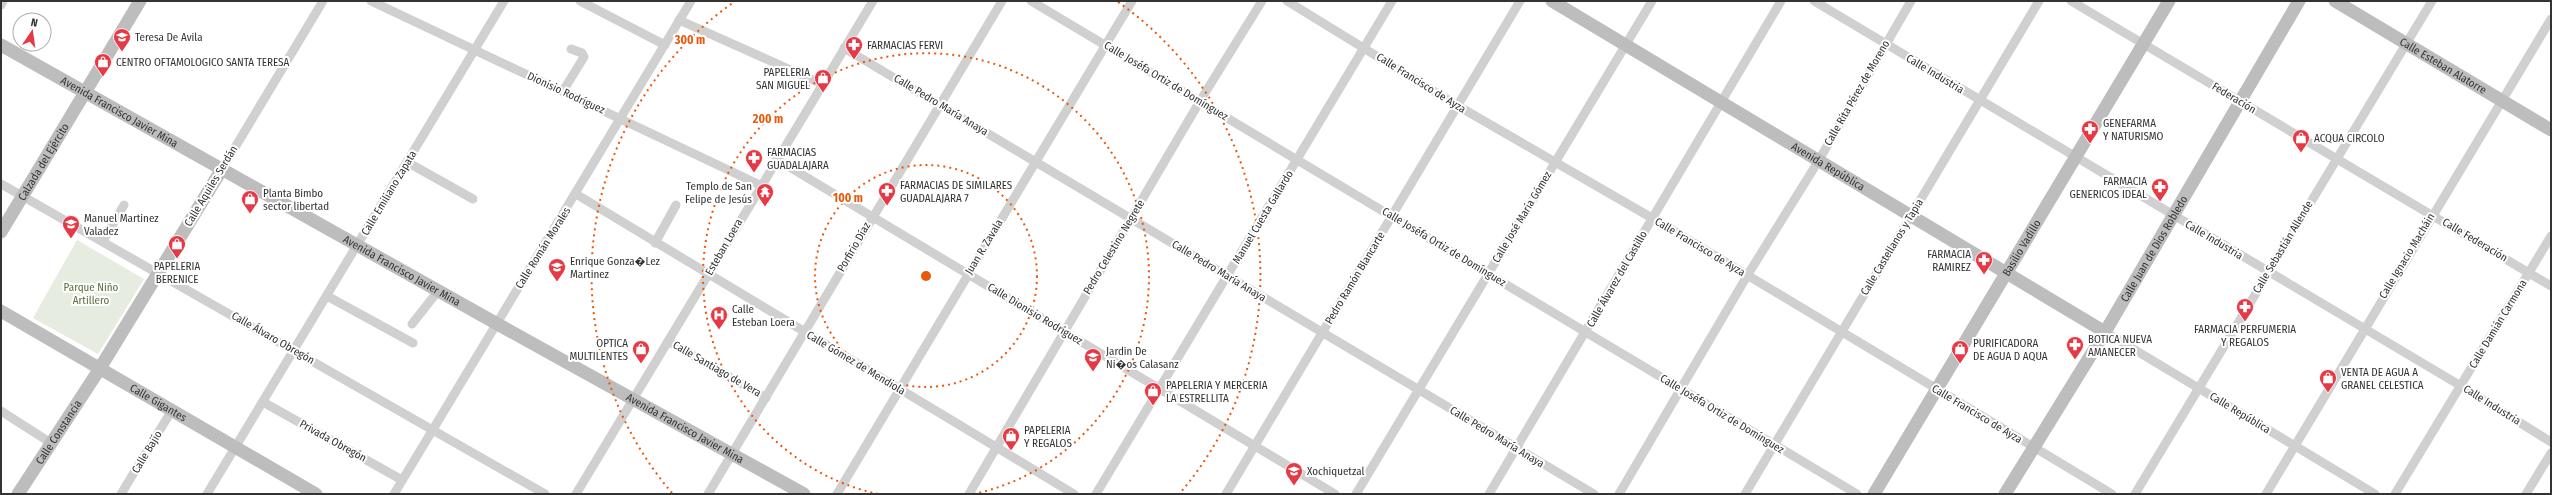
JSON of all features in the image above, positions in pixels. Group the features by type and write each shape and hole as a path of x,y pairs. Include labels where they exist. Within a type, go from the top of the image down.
{"street":[{"name":"Calzada del Ejército","path":"1,232 140,1"},
{"name":"Calle Aquiles Serdán","path":"99,370 323,1"},
{"name":"Dionisio Rodríguez","path":"372,1 760,185"},
{"name":"Calle Emiliano Zapata","path":"207,494 504,1"},
{"path":"580,1 665,45"},
{"name":"Calle Román Morales","path":"394,494 431,429 576,194 691,1"},
{"name":"Esteban Loera","path":"576,494 634,400 760,185 873,1"},
{"name":"Porfirio Díaz","path":"708,494 733,455 872,216 1002,1"},
{"name":"Calle Joséfa Ortiz de Domínguez","path":"1031,1 1856,494"},
{"name":"Juan R. Zavala","path":"837,494 1132,1"},
{"name":"Pedro Celestino Negrete","path":"969,494 997,448 1063,331 1200,101 1262,1"},
{"name":"Calle Francisco de Ayza","path":"1287,1 1458,106 1652,218 2112,494"},
{"name":"Manuel Cuesta Gallardo","path":"1096,494 1158,388 1228,276 1392,1"},
{"name":"Pedro Ramón Blancarte","path":"1226,494 1520,1"},
{"name":"Avenida República","path":"1552,1 2104,332"},
{"name":"Calle José María Gómez","path":"1356,494 1652,1"},
{"name":"Calle Álvarez del Castillo","path":"1489,494 1782,1"},
{"name":"Calle Industria","path":"1814,1 2460,386 2551,442"},
{"name":"Calle Rita Pérez de Moreno","path":"1619,494 1682,390 1747,276 1819,160 1911,1"},
{"name":"Calle Castellanos y Tapia","path":"1745,494 2039,1"},
{"name":"Federación","path":"2071,1 2398,195"},
{"name":"Basilio Vadillo","path":"1874,494 2169,1"},
{"name":"Calle Juan de Dios Robledo","path":"2004,494 2104,332 2172,214 2299,1"},
{"name":"Calle Esteban Alatorre","path":"2335,1 2551,130"},
{"name":"Calle Sebastián Allende","path":"2135,494 2432,1"},
{"name":"Calle Ignacio Macháin","path":"2266,494 2501,100 2551,19"},
{"path":"679,20 822,84"},
{"name":"Avenida Francisco Javier Mina","path":"1,45 496,324 804,494"},
{"name":"Calle Pedro María Anaya","path":"844,48 1594,494"},
{"path":"562,91 584,57 582,53 571,49"},
{"name":"Calle Dionisio Rodríguez","path":"776,159 1335,494"},
{"path":"407,162 473,199"},
{"name":"Calle Álvaro Obregón","path":"1,184 295,350 545,494"},
{"name":"Calle Gómez de Mendiola","path":"576,194 708,275 1074,494"},
{"name":"Calle Federación","path":"2398,195 2551,286"},
{"path":"103,241 124,205"},
{"path":"655,242 676,205"},
{"name":"Calle Damián Carmona","path":"2395,494 2551,236"},
{"path":"412,324 438,291"},
{"path":"327,296 413,343"},
{"name":"Calle Gigantes","path":"1,311 99,370 236,446 301,490 316,494"},
{"name":"Calle República","path":"2104,332 2375,494"},
{"name":"Calle Santiago de Vera","path":"668,341 766,398"},
{"name":"Calle Constancia","path":"18,494 99,370"},
{"name":"Privada Obregón","path":"263,402 402,480"},
{"name":"Calle Bajío","path":"121,494 172,410"},
{"path":"1,411 51,443"},
{"path":"2526,494 2551,453"}],"green space":[{"name":"Parque Niño Artillero","path":"77,240 144,279 98,354 33,318"}],"place":[{"name":"Teresa De Avila","path":"122,52"},
{"name":"FARMACIAS FERVI","path":"854,60"},
{"name":"CENTRO OFTAMOLOGICO SANTA TERESA","path":"103,77"},
{"name":"PAPELERIA SAN MIGUEL","path":"823,93"},
{"name":"GENEFARMA Y NATURISMO","path":"2090,144"},
{"name":"ACQUA CIRCOLO","path":"2301,153"},
{"name":"FARMACIAS GUADALAJARA","path":"754,173"},
{"name":"FARMACIA GENERICOS IDEAL","path":"2160,202"},
{"name":"FARMACIAS DE SIMILARES GUADALAJARA 7","path":"887,206"},
{"name":"Templo de San Felipe de Jesús","path":"765,207"},
{"name":"Planta Bimbo sector libertad","path":"250,214"},
{"name":"Manuel Martinez Valadez","path":"71,239"},
{"name":"PAPELERIA BERENICE","path":"177,259"},
{"name":"FARMACIA RAMIREZ","path":"1984,275"},
{"name":"Enrique Gonza�Lez Martinez","path":"557,282"},
{"name":"FARMACIA PERFUMERIA Y REGALOS","path":"2245,322"},
{"name":"Calle Esteban Loera","path":"719,330"},
{"name":"BOTICA NUEVA AMANECER","path":"2075,360"},
{"name":"OPTICA MULTILENTES","path":"641,364"},
{"name":"PURIFICADORA DE AGUA D AQUA","path":"1960,364"},
{"name":"Jardin De Ni�os Calasanz","path":"1093,372"},
{"name":"VENTA DE AGUA A GRANEL CELESTICA","path":"2328,393"},
{"name":"PAPELERIA Y MERCERIA LA ESTRELLITA","path":"1153,406"},
{"name":"PAPELERIA Y REGALOS","path":"1011,451"},
{"name":"Xochiquetzal","path":"1294,486"}]}
